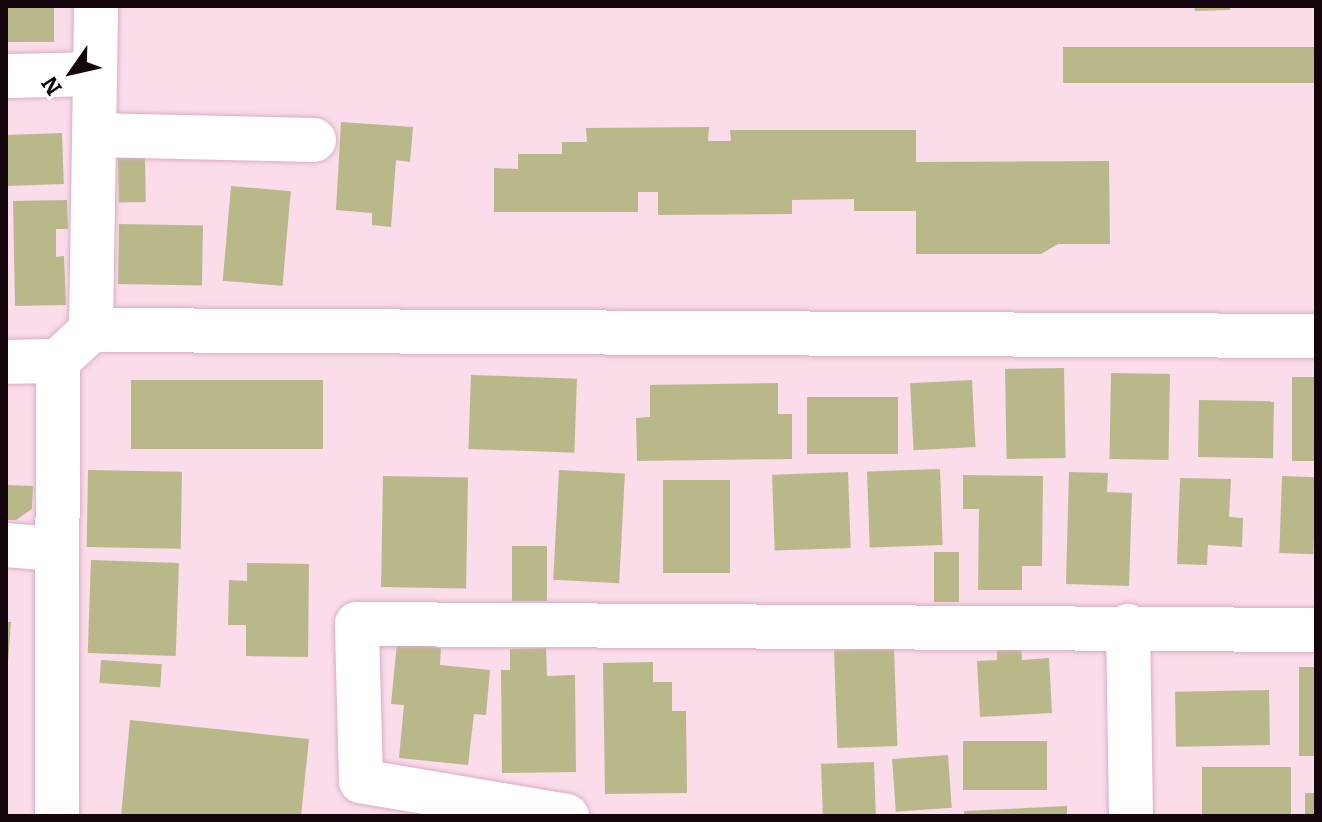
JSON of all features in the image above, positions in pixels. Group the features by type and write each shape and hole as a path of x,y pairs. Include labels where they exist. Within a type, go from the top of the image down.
{"street":[{"path":"91,330 96,6"},
{"path":"6,76 95,74"},
{"path":"94,135 314,140"},
{"path":"6,362 58,361 91,330 1316,336"},
{"path":"57,816 58,361"},
{"path":"6,545 57,549"},
{"path":"567,816 361,781 357,624 1128,626 1316,630"},
{"path":"1128,626 1131,816"}],"building":[{"path":"6,6 54,6 54,42 6,42"},
{"path":"1194,6 1230,6 1230,10 1195,11"},
{"path":"1063,47 1316,47 1316,83 1063,83"},
{"path":"341,122 413,127 410,162 396,160 391,227 372,225 372,213 336,210"},
{"path":"709,127 708,141 731,141 730,130 916,130 916,162 1109,161 1110,244 1058,244 1041,254 916,254 916,211 854,211 854,199 792,200 792,214 658,215 658,192 638,192 638,212 494,212 494,168 518,169 518,154 562,154 562,142 587,142 586,128"},
{"path":"62,133 64,184 8,186 6,135"},
{"path":"118,156 145,156 146,202 119,202"},
{"path":"231,186 291,191 282,286 223,281"},
{"path":"67,200 68,229 56,229 56,257 64,256 66,305 15,306 13,201"},
{"path":"119,224 203,225 202,285 118,284"},
{"path":"1064,368 1066,458 1007,459 1005,369"},
{"path":"1111,373 1170,374 1168,460 1109,459"},
{"path":"471,375 577,379 574,453 468,449"},
{"path":"1292,377 1316,377 1316,461 1292,461"},
{"path":"131,380 323,380 323,449 131,449"},
{"path":"972,380 976,447 914,450 910,383"},
{"path":"778,383 778,414 792,414 792,459 637,461 636,418 650,417 650,385"},
{"path":"807,397 898,397 898,454 807,454"},
{"path":"1199,400 1274,401 1273,458 1198,457"},
{"path":"940,469 943,545 870,548 867,472"},
{"path":"88,470 182,472 181,549 87,547"},
{"path":"559,470 625,473 619,583 553,580"},
{"path":"848,472 851,548 775,551 772,475"},
{"path":"1069,472 1108,473 1107,492 1132,493 1129,586 1066,584"},
{"path":"963,475 1043,476 1042,566 1022,566 1022,590 978,590 979,509 963,509"},
{"path":"383,476 468,477 466,588 381,587"},
{"path":"1282,476 1316,477 1313,554 1279,553"},
{"path":"1180,478 1231,479 1229,517 1243,518 1242,547 1208,545 1207,565 1177,564"},
{"path":"663,480 730,480 730,573 663,573"},
{"path":"6,485 33,486 32,509 16,520 6,520"},
{"path":"512,546 547,546 547,601 512,601"},
{"path":"934,552 959,552 959,602 934,602"},
{"path":"91,560 179,563 176,656 88,653"},
{"path":"247,563 309,564 308,657 246,656 246,625 228,625 229,580 247,581"},
{"path":"6,622 11,622 8,662 6,661"},
{"path":"397,643 441,648 440,665 490,670 486,715 474,714 468,765 399,758 404,705 391,704"},
{"path":"1021,647 1022,660 1049,658 1052,713 980,717 977,661 997,660 997,648"},
{"path":"546,648 547,676 575,675 576,772 502,773 501,670 510,670 510,649"},
{"path":"894,648 897,746 837,748 834,650"},
{"path":"101,660 162,664 160,687 99,683"},
{"path":"653,662 653,682 672,682 672,711 686,711 687,793 605,794 603,663"},
{"path":"1299,667 1316,667 1316,756 1299,756"},
{"path":"1269,690 1270,745 1176,747 1175,692"},
{"path":"130,720 309,739 301,816 121,816"},
{"path":"963,741 1047,741 1047,790 963,790"},
{"path":"948,755 952,808 896,812 892,759"},
{"path":"874,762 876,816 823,816 821,764"},
{"path":"1202,767 1291,767 1291,816 1202,816"},
{"path":"1305,793 1316,793 1316,816 1305,816"},
{"path":"1067,806 1067,816 964,816 964,811"}]}
